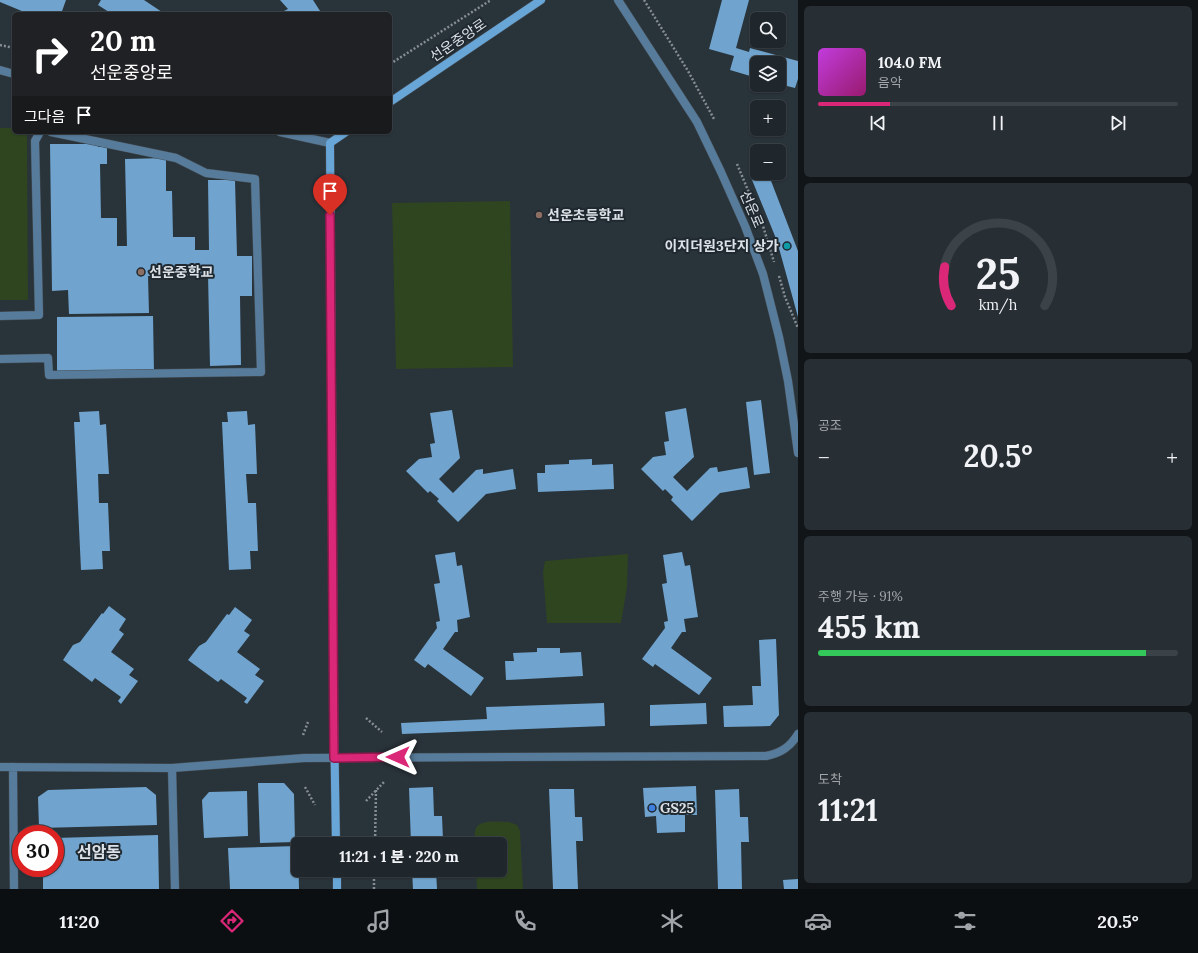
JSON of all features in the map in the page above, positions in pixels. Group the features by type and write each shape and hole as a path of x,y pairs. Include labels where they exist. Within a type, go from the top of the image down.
{"street":[{"name":"선운중앙로","path":"392,101 541,0"},
{"name":"선운로","path":"618,0 697,122 745,226 763,274 779,337 788,381 798,453"},
{"path":"0,70 12,73"},
{"path":"0,316 39,315 35,140 39,134"},
{"path":"0,359 48,358 49,375 260,372 255,179 206,173 176,158 61,134"},
{"path":"289,134 330,143 343,134"},
{"path":"330,143 336,837"},
{"path":"0,767 172,768 304,758 766,756 776,754 785,749 793,742 798,734"},
{"path":"13,767 14,889"},
{"path":"172,768 175,889"},
{"path":"337,877 337,889"}],"path":[{"path":"392,63 491,0"},
{"path":"644,0 688,70 714,119"},
{"path":"0,45 12,48"},
{"path":"366,718 382,732"},
{"path":"303,736 308,722"},
{"path":"366,801 384,782"},
{"path":"305,787 315,805"},
{"path":"375,837 376,790"},
{"path":"374,877 374,889"}],"green space":[{"path":"0,128 12,128 12,134 27,134 28,300 0,300"},
{"path":"510,201 513,367 396,369 392,203"},
{"path":"628,554 627,587 621,623 547,623 543,572 545,561"},
{"path":"495,821 509,822 517,825 520,831 523,889 477,889 476,877 507,877 507,837 475,837 477,827 480,824"}],"building":[{"path":"0,0 66,0 62,12 24,12 0,2"},
{"path":"101,0 144,0 162,12 109,12 98,5"},
{"path":"280,0 313,0 321,12 285,12 288,9"},
{"path":"722,0 749,0 736,48 749,52 750,48 780,56 750,56 750,76 730,70 734,56 709,49"},
{"path":"786,58 798,61 798,79 795,88 786,86"},
{"path":"50,144 98,144 98,147 107,147 107,164 100,164 101,218 117,218 117,246 127,246 125,159 166,158 166,191 172,191 173,237 195,237 195,250 209,250 208,180 235,180 237,256 252,256 252,296 240,296 241,365 210,366 208,275 148,276 149,313 69,314 68,290 52,291"},
{"name":"이지더원3단지 상가","path":"752,180 771,180 798,251 798,317 777,241"},
{"path":"153,316 154,374 57,375 57,317"},
{"path":"761,400 770,473 754,475 746,402"},
{"path":"686,408 694,457 673,477 687,491 710,468 717,467 718,472 747,467 750,488 720,493 692,521 671,500 673,497 665,489 663,491 641,469 653,457 666,455 664,442 669,441 665,412"},
{"path":"452,410 460,458 439,479 453,493 476,470 483,469 483,474 513,469 516,489 486,494 458,522 437,501 439,499 430,491 428,493 406,471 419,459 432,457 430,444 435,443 430,413"},
{"path":"99,411 100,425 106,424 109,474 98,474 99,503 108,503 110,551 102,551 103,569 81,570 74,422 80,422 79,412"},
{"path":"247,411 248,425 255,424 257,474 246,474 248,503 256,503 258,551 250,551 251,569 229,570 222,422 228,422 227,412"},
{"path":"592,459 592,465 613,464 614,489 538,492 537,473 545,473 545,465 569,464 569,460"},
{"path":"455,552 457,566 462,565 470,617 457,620 458,632 455,632 443,649 484,678 471,696 428,664 425,668 414,660 437,628 436,622 440,621 434,584 440,583 435,555"},
{"path":"682,552 685,566 690,565 698,617 684,619 686,632 682,632 671,648 712,678 699,695 655,664 653,667 642,659 665,628 664,622 668,621 662,584 667,583 663,555"},
{"path":"109,606 126,619 119,630 124,634 111,652 134,669 129,675 138,681 121,704 118,701 121,697 95,678 92,682 63,660 73,645 80,642"},
{"path":"235,607 252,620 244,631 250,635 237,652 260,669 255,675 264,681 247,704 244,702 247,698 221,679 218,682 188,660 199,646 206,642 227,614 229,615"},
{"path":"776,639 779,715 770,726 724,727 723,706 753,705 752,686 761,686 759,640"},
{"path":"537,648 560,648 560,653 581,652 583,676 506,680 505,661 514,661 513,653 537,652"},
{"path":"604,703 605,726 402,734 401,723 487,719 486,707"},
{"path":"706,703 707,724 650,726 650,705"},
{"path":"258,783 284,783 294,794 295,837 291,837 291,842 260,843"},
{"path":"696,786 697,815 685,815 685,832 657,833 656,816 645,817 643,788"},
{"path":"146,787 156,795 157,825 64,827 64,825 39,825 38,797 48,790"},
{"path":"433,787 434,816 442,816 443,837 411,837 409,788"},
{"path":"549,789 574,789 575,817 582,817 583,841 576,841 578,889 553,889"},
{"path":"739,789 740,817 748,817 749,842 741,842 742,889 718,889 715,790"},
{"path":"247,791 248,836 204,838 202,800 209,792"},
{"path":"158,835 159,889 43,889 43,877 64,877 64,838"},
{"path":"291,846 291,877 299,877 299,889 230,889 228,848"},
{"path":"412,877 436,877 437,889 413,889"},
{"path":"798,879 798,889 784,889 783,880"}],"place":[{"name":"선운초등학교","path":"539,215"},
{"name":"이지더원3단지 상가","path":"787,246"},
{"name":"선운중학교","path":"141,272"},
{"name":"GS25","path":"652,808"}],"district":[{"name":"선암동","path":"99,852"}],"route":[{"path":"330,215 334,758 398,757"}]}
